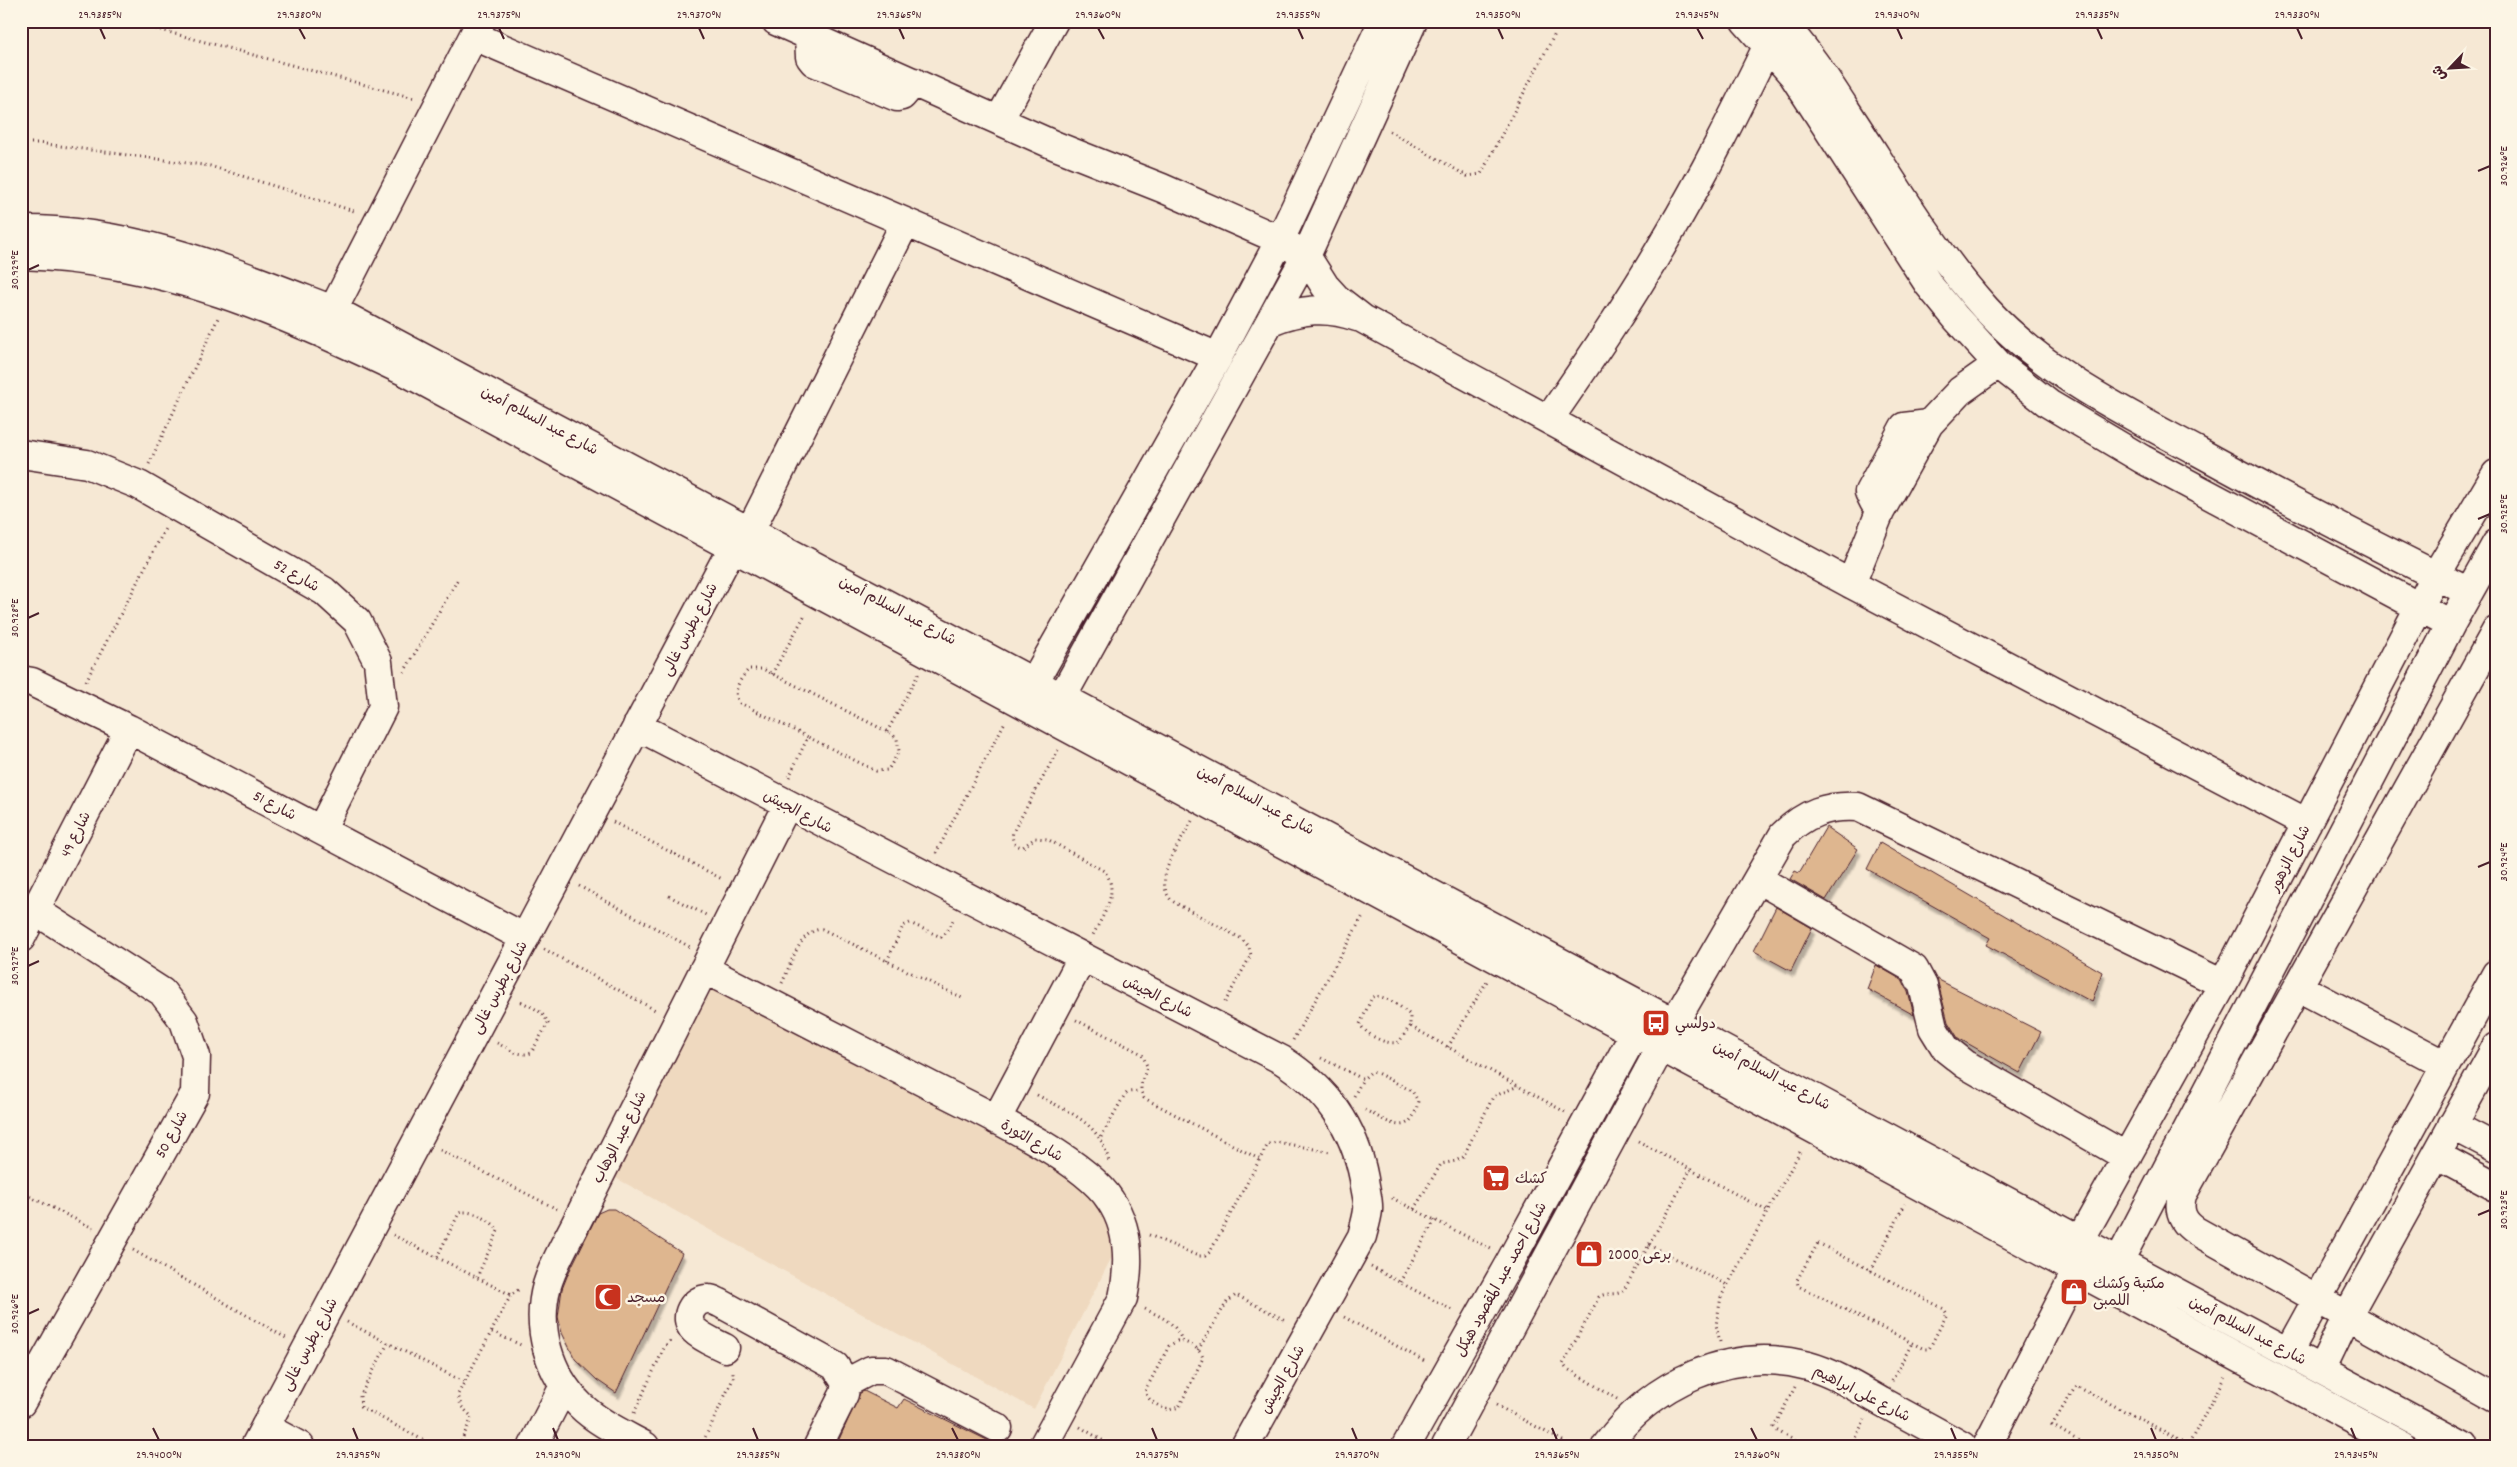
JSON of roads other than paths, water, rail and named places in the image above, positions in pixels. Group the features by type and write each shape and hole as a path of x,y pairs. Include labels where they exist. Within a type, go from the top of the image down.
{"street":[{"path":"776,21 1056,146 1162,188 1280,240 1306,256 1330,292 1363,319"},
{"path":"999,120 1054,21"},
{"path":"1025,690 1218,357 1280,240 1384,21"},
{"path":"1062,697 1306,256 1367,118 1413,21"},
{"path":"1745,21 1774,33 1821,73 1926,234 1952,270 1988,311 2026,347 2070,380 2166,435 2311,513 2469,592"},
{"path":"333,310 477,28 905,223 1218,357"},
{"path":"1774,33 1793,75 1929,284 1956,318 1998,364 2049,404 2142,459 2451,624"},
{"path":"1549,420 1600,345 1667,238 1703,174 1774,33"},
{"name":"شارع بطرس غالى","path":"260,1436 637,726 742,535 905,223"},
{"name":"شارع عبد السلام أمين","path":"21,230 55,230 141,242 224,268 333,310 1025,690 1071,728 1500,958 1642,1020"},
{"name":"شارع عبد السلام أمين","path":"21,255 89,260 154,272 229,296 324,332 742,535 818,592 930,652 1025,690 1062,697 1668,1034 2080,1240 2463,1446"},
{"path":"1271,321 1293,312 1317,309 1341,311 1363,319 1851,584 2307,823"},
{"path":"1851,584 1880,512 1929,424 1960,391 1998,364"},
{"name":"شارع 52","path":"21,454 87,464 139,484 324,591 357,622 378,662 383,707 321,830"},
{"name":"شارع الزهور","path":"2080,1240 2223,984 2419,607 2496,474"},
{"path":"2119,1261 2451,624 2496,544"},
{"path":"2496,631 2182,1194 2180,1203 2184,1220 2189,1226 2316,1299 2496,1398"},
{"name":"شارع 51","path":"21,680 32,682 129,729 525,938"},
{"name":"شارع الجيش","path":"637,726 1282,1060 1323,1091 1350,1134 1362,1171 1368,1209 1362,1236 1245,1446"},
{"name":"شارع 49","path":"21,938 129,729"},
{"name":"شارع عبد الوهاب","path":"634,1440 581,1406 564,1386 549,1358 544,1334 543,1310 547,1286 578,1219 744,890 783,803"},
{"name":"شارع احمد عبد المقصود هيكل","path":"1446,1446 1668,1034 1783,835 1795,823 1809,814 1825,808 1842,806 1858,808 2223,984"},
{"path":"1758,879 1914,969 1923,986 1933,1028 1946,1049 1965,1064 2127,1157"},
{"name":"شارع 50","path":"21,1403 194,1093 196,1056 184,1021 162,992 36,910"},
{"path":"996,1120 1082,958"},
{"name":"شارع الثورة","path":"707,963 772,1004 996,1120 1070,1162 1094,1180 1116,1211 1128,1248 1128,1275 1123,1298 1044,1446"},
{"path":"2298,987 2446,1065"},
{"path":"2288,1352 2446,1065 2492,987"},
{"name":"شارع احمد عبد المقصود هيكل","path":"1406,1446 1512,1260 1642,1020"},
{"name":"شارع عبد السلام أمين","path":"1668,1034 1813,1127 2403,1446"},
{"path":"2321,1370 2347,1316 2496,1047"},
{"path":"2452,1125 2496,1148"},
{"path":"2436,1155 2496,1187"},
{"path":"1987,1446 2077,1270"},
{"path":"725,1348 692,1329 688,1320 691,1309 699,1301 710,1299 835,1366 846,1383 844,1394 818,1446"},
{"name":"شارع على ابراهيم","path":"1606,1446 1636,1411 1663,1390 1686,1378 1726,1364 1762,1360 1807,1366 1825,1372 1962,1446"},
{"path":"846,1383 870,1370 886,1370 998,1428"},
{"path":"533,1446 564,1386"},
{"path":"260,1436 300,1446"}],"place":[{"name":"دولسي","path":"1656,1023"},
{"name":"كشك","path":"1496,1178"},
{"name":"برعى 2000","path":"1589,1254"},
{"name":"مكتبة وكشك اللمبى","path":"2074,1292"},
{"name":"مسجد","path":"608,1297"}]}
